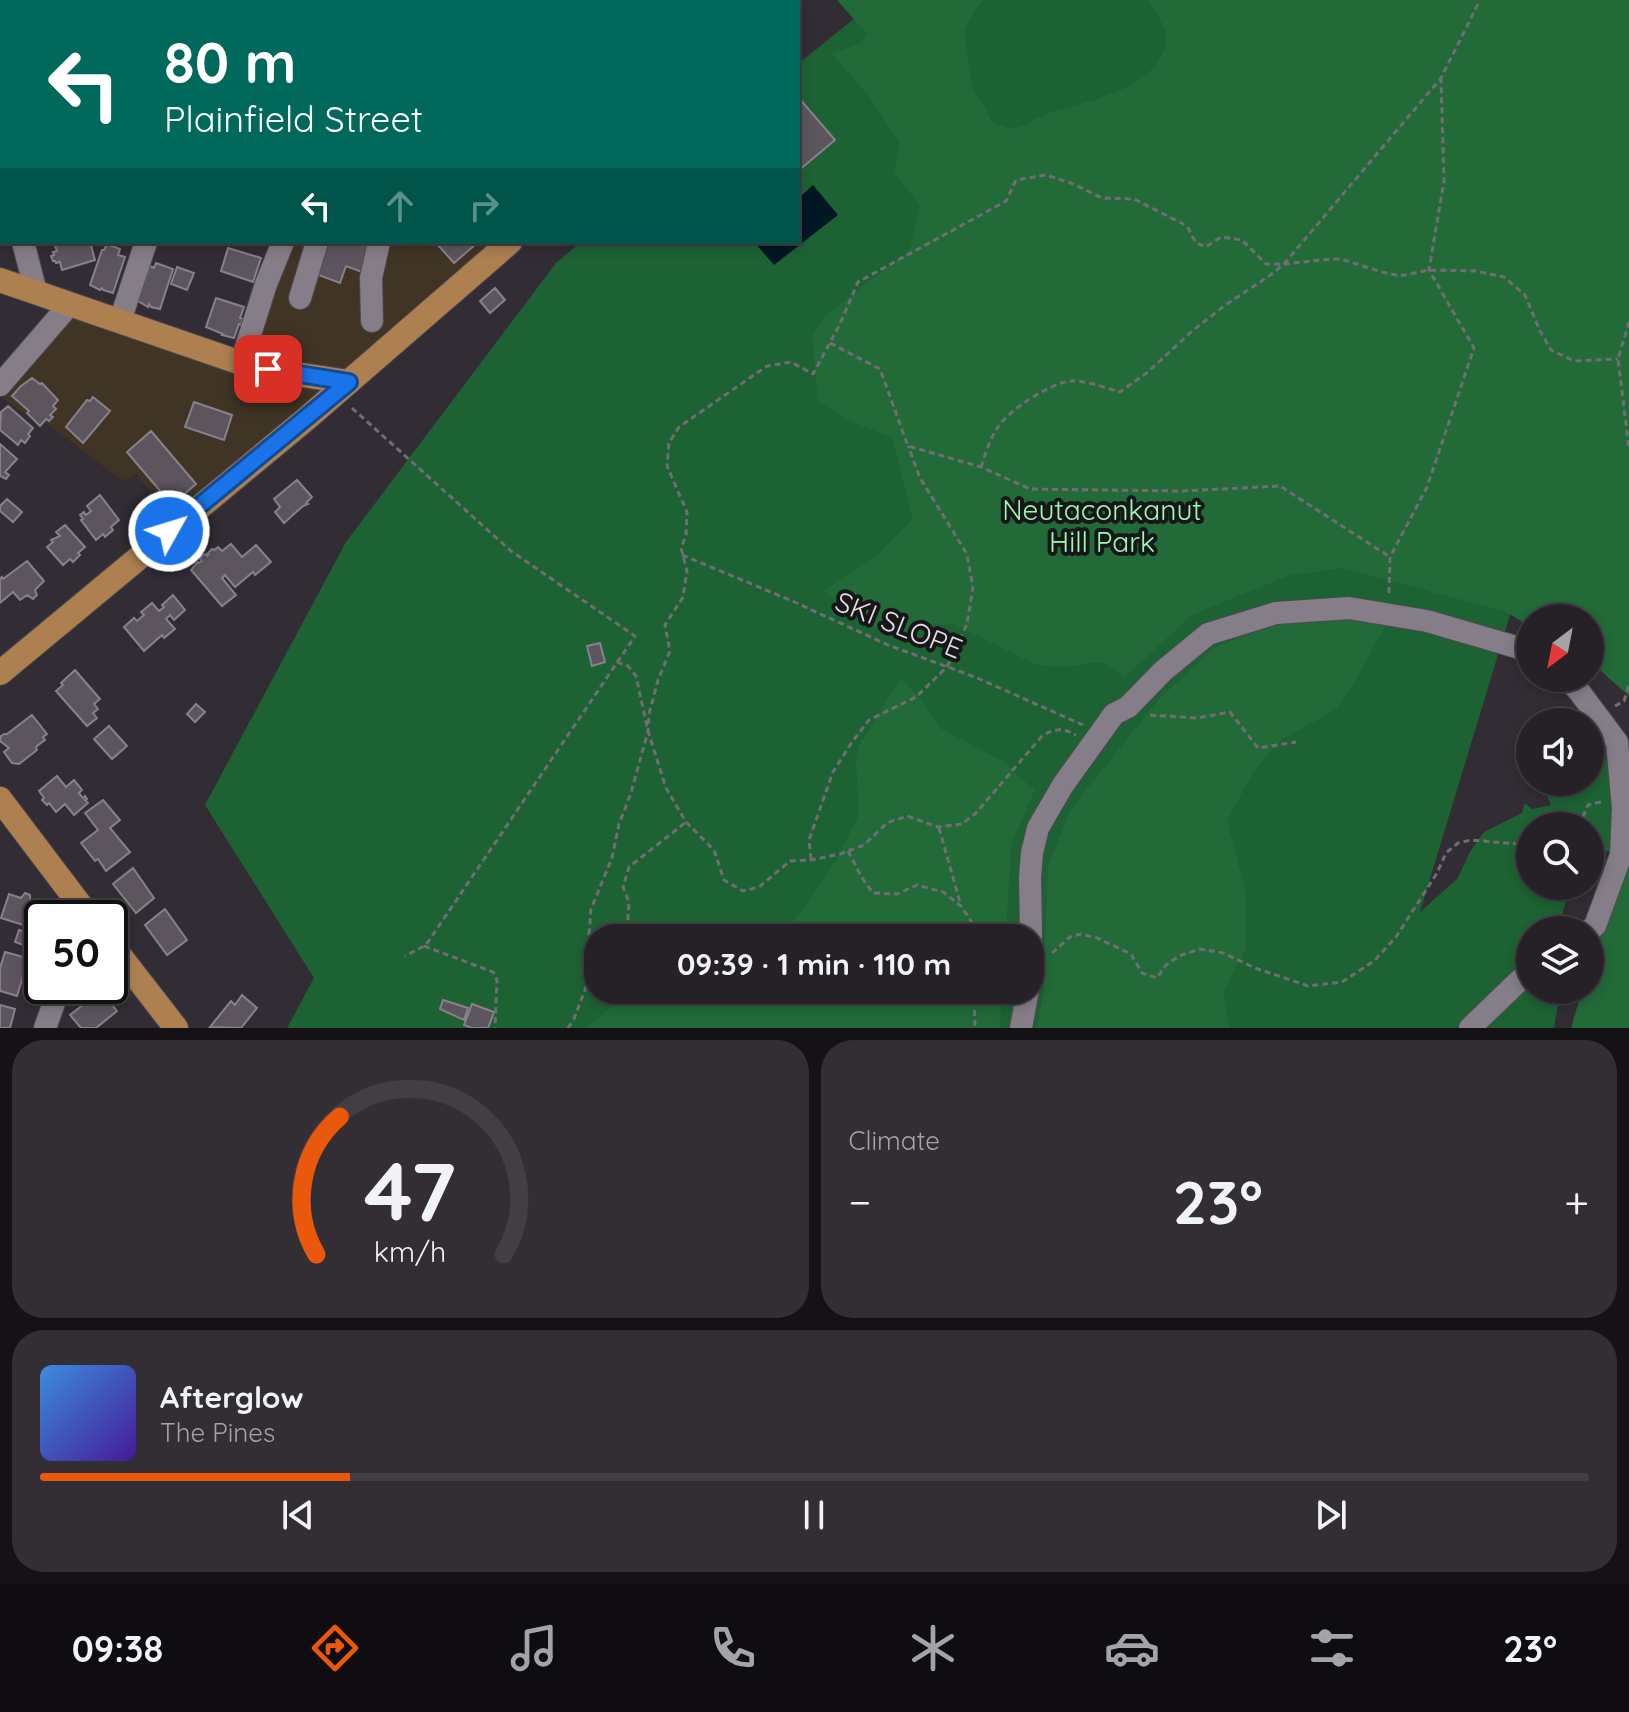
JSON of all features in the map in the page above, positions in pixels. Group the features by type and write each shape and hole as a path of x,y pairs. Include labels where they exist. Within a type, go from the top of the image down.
{"main road":[{"path":"0,673 349,393 508,244"},
{"path":"0,280 241,363 349,393"},
{"path":"0,799 74,900"},
{"path":"128,966 176,1028"}],"street":[{"path":"24,244 36,292"},
{"path":"120,321 145,244"},
{"path":"241,363 282,244"},
{"path":"300,298 316,244"},
{"path":"372,321 371,278 379,244"},
{"path":"0,385 70,304"},
{"path":"1036,924 1032,853 1038,828 1063,785 1114,714 1128,707 1163,671 1208,634 1276,613 1349,608 1427,621 1516,647"},
{"path":"1578,692 1591,708"},
{"path":"1599,916 1621,855 1623,808 1617,742 1604,724"},
{"path":"1470,1028 1516,984"},
{"path":"45,1028 54,1004"},
{"path":"1021,1028 1025,1004"}],"path":[{"path":"981,467 999,425 1034,394 1070,381 1120,392 1148,372 1224,306 1284,264 1441,78 1480,0"},
{"path":"1387,614 1390,557 1427,487 1474,348 1429,270 1444,181 1441,78"},
{"path":"590,924 591,909 612,858 619,824 631,793 658,680 670,651 665,625 683,597 687,571 681,548 686,535 687,512 667,466 669,443 679,427 767,366 791,362 813,374 858,282 1006,201 1016,180 1046,175 1102,198 1134,199 1187,226 1196,243 1206,247 1221,237 1242,240 1266,264 1341,259 1400,276 1429,270 1476,271 1504,277 1525,295 1551,350 1574,361 1618,359"},
{"path":"1629,322 1618,359 1629,449"},
{"path":"811,860 809,840 833,772 869,720 916,697 947,667 967,624 973,587 967,554 920,478 880,369 830,343"},
{"path":"349,393 511,551 635,636 424,946 405,956"},
{"path":"908,446 981,467 1030,489 1181,491 1280,486 1390,557"},
{"name":"SKI SLOPE","path":"682,555 1101,733"},
{"path":"617,662 628,666 636,676 648,731 666,788 686,822 714,850 724,880 743,891 759,887 790,861 811,860 864,845 887,823 907,816 938,827 962,824 976,813 1042,736 1057,729 1073,734"},
{"path":"1604,713 1626,702 1629,685"},
{"path":"1128,707 1151,715 1197,718 1230,712 1258,748 1296,742"},
{"path":"1585,812 1588,805 1607,802 1622,793"},
{"path":"628,924 629,902 623,887 629,867 686,822"},
{"path":"938,827 961,906 972,924"},
{"path":"1044,954 1070,937 1081,934 1131,954 1142,973 1157,978 1166,965 1179,956 1200,949 1223,953 1255,968 1308,986 1342,982 1374,961 1396,937 1437,873 1446,853 1458,843 1471,840 1516,844"},
{"path":"848,851 873,893 897,894 917,885 943,892 961,906"},
{"path":"424,946 493,972 497,980 495,1028"},
{"path":"568,1028 584,992"},
{"path":"974,1004 975,1028"}],"shaded area":[{"path":"281,244 507,244 175,521 136,474 123,481 47,424 38,424 0,396 0,383 68,302 236,354"}],"green space":[{"path":"837,0 984,0 975,9 964,30 972,86 992,121 1009,129 1132,85 1156,66 1165,48 1166,31 1149,0 1629,0 1629,696 1604,674 1604,604 1516,604 1516,618 1504,611 1341,568 1287,576 1192,615 1125,677 1102,662 1061,667 1034,664 954,624 916,626 900,642 824,591 878,554 913,519 892,438 853,422 818,402 812,335 824,317 908,251 920,206 894,172 900,143 869,96 832,54 861,43 867,34"},
{"name":"Neutaconkanut Hill Park","path":"877,0 1629,0 1581,604 1513,605 1420,912 1457,879 1484,832 1516,816 1516,900 1566,900 1562,916 1516,916 1516,1004 1558,1004 1554,1028 287,1028 314,978 205,805 346,542 556,263 579,244 800,244 800,62"},
{"path":"1297,614 1388,622 1335,710 1282,739 1253,772 1227,821 1245,889 1246,948 1223,992 1231,1028 1037,1028 1041,1004 1044,1004 1048,867 1071,809 1159,699 1214,648"},
{"path":"901,678 940,728 1005,762 1018,777 1035,789 1011,845 1007,924 792,924 836,861 859,814 856,761 859,746"},
{"name":"Neutaconkanut Hill Park","path":"1604,758 1629,778 1621,855 1604,851 1604,812 1522,812 1525,803 1532,809 1551,805 1547,796 1604,796"},
{"path":"1629,810 1629,1028 1571,1028 1578,1004 1604,1004 1604,916 1616,876"},
{"path":"614,1004 1002,1004 999,1028 586,1028"}],"water":[{"path":"813,185 838,215 774,265 756,244 800,244 800,197"}],"building":[{"path":"800,99 835,140 800,169"},
{"path":"54,244 91,244 95,260 62,270 60,262 53,261 51,256 57,251"},
{"path":"107,244 120,249 118,255 125,257 113,293 90,285"},
{"path":"326,244 371,244 362,272 346,266 340,283 316,274"},
{"path":"437,244 476,244 454,263"},
{"path":"228,248 261,258 253,282 221,271"},
{"path":"156,263 173,269 160,309 138,301 150,266 154,268"},
{"path":"177,267 194,273 187,290 171,284"},
{"path":"495,288 505,300 490,313 480,301"},
{"path":"216,298 244,307 240,318 243,319 234,338 206,327"},
{"path":"32,378 42,383 58,400 53,406 56,409 50,415 53,417 40,426 12,396"},
{"path":"93,397 110,411 83,443 66,427 87,400"},
{"path":"194,402 232,415 224,440 185,427"},
{"path":"8,406 33,428 25,443 21,440 18,445 0,430 1,412"},
{"path":"151,431 196,484 172,505 127,452"},
{"path":"0,444 17,459 5,472 9,475 6,479 0,476"},
{"path":"297,480 312,497 308,504 284,523 275,512 280,507 274,499"},
{"path":"100,495 119,520 105,537 103,534 96,540 80,515 91,511 87,506"},
{"path":"7,499 22,512 13,522 0,511 0,506"},
{"path":"65,525 85,547 73,562 70,559 63,565 47,547 53,542 51,540 60,536 56,532"},
{"path":"231,544 242,557 256,545 271,562 235,587 225,575 222,578 236,595 222,606 191,570 212,549 218,547 222,551"},
{"path":"27,561 44,581 35,590 37,595 33,599 27,595 20,600 13,592 0,603 0,579"},
{"path":"173,595 185,610 174,620 170,615 166,619 175,629 164,638 162,635 144,651 124,627 134,618 137,621 144,615 141,612 152,603 159,611"},
{"path":"600,643 605,662 592,666 587,646"},
{"path":"75,670 100,699 94,704 98,709 93,713 97,718 87,726 56,691"},
{"path":"196,704 205,712 195,722 187,714"},
{"path":"32,715 47,734 43,737 45,740 19,764 12,763 4,752 9,748 0,741 1,736"},
{"path":"109,726 127,746 112,759 94,739"},
{"path":"57,776 66,787 74,780 82,790 79,793 87,799 88,803 74,815 65,804 56,812 42,800 44,798 39,791"},
{"path":"103,800 120,820 110,828 130,852 106,871 81,843 98,830 85,813"},
{"path":"133,868 154,898 136,913 113,884"},
{"path":"25,893 30,895 30,900 24,900 24,925 1,918 9,894 21,898"},
{"path":"165,909 187,940 167,955 145,925"},
{"path":"19,930 24,931 24,945 15,942"},
{"path":"5,952 24,957 24,973 17,996 0,991 0,968"},
{"path":"242,995 257,1008 241,1028 210,1027 231,1001 235,1005"},
{"path":"443,1000 468,1008 464,1020 440,1009"},
{"path":"84,1004 111,1004 117,1011 96,1028 81,1028 70,1015"},
{"path":"472,1004 494,1012 488,1028 464,1025"},
{"path":"0,1005 15,1009 10,1028 0,1028"}],"route":[{"path":"169,531 349,382 268,369"}]}
